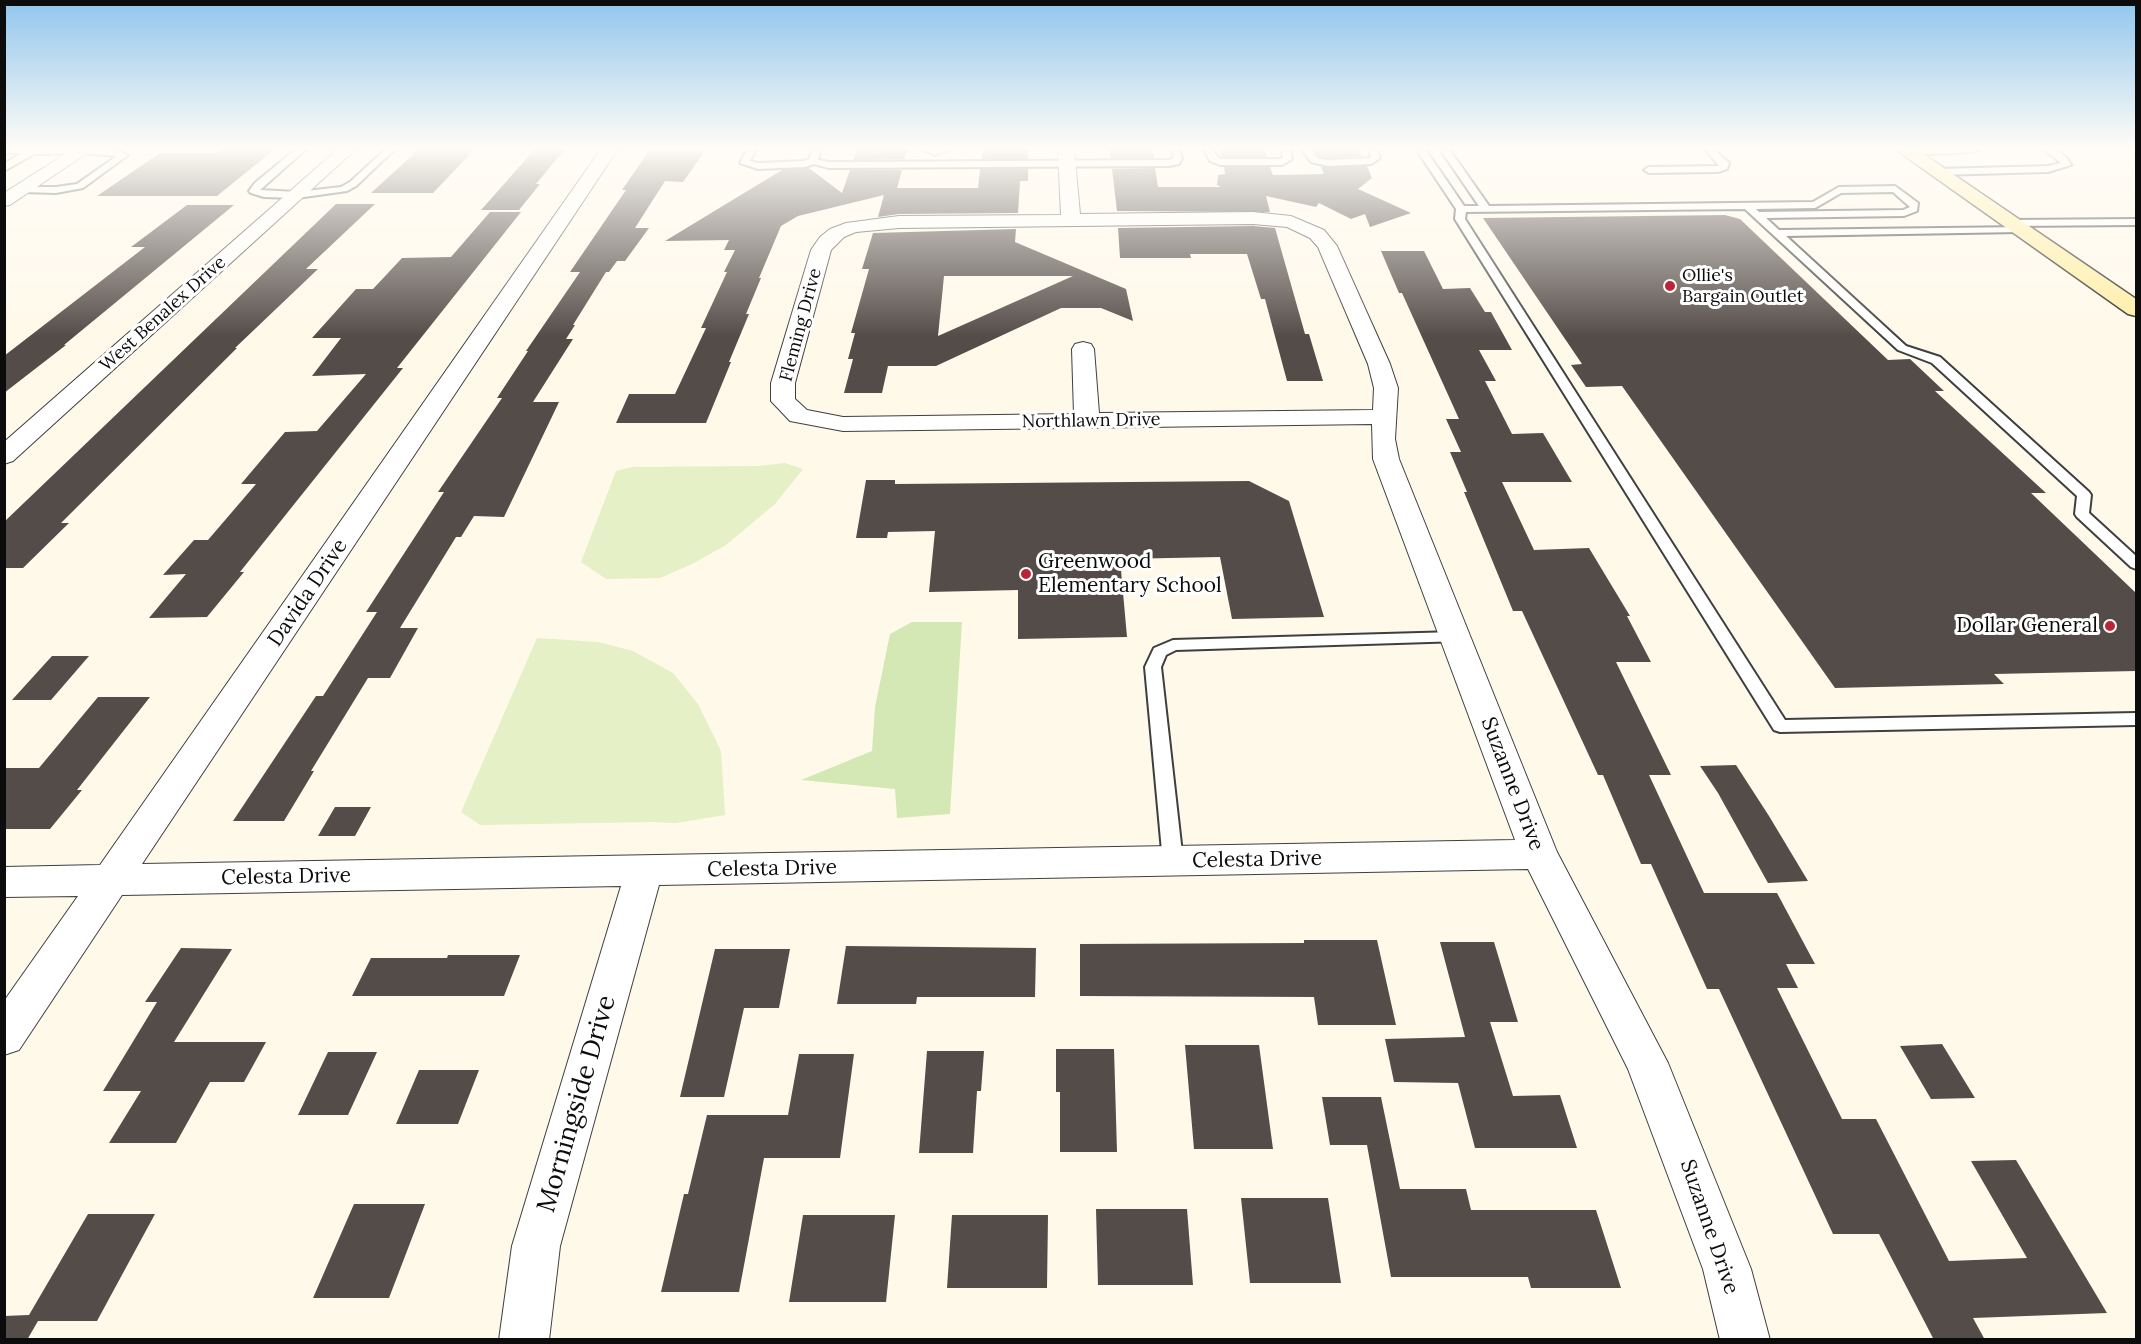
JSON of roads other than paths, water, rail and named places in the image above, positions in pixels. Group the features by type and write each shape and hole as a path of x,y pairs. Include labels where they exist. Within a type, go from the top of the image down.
{"main road":[{"path":"1995,212 2136,309"}],"street":[{"name":"West Benalex Drive","path":"4,456 278,212"},
{"name":"Davida Drive","path":"4,1036 567,212"},
{"path":"1070,212 1071,220"},
{"name":"Suzanne Drive","path":"1071,220 1276,219 1304,227 1317,234 1327,246 1379,364 1386,388 1383,417 1386,459 1539,855 1647,1063 1727,1269 1745,1340"},
{"name":"Fleming Drive","path":"799,416 783,401 783,383 821,250 837,233 870,223 1071,220"},
{"path":"1083,349 1087,421"},
{"name":"Northlawn Drive","path":"799,416 843,424 1383,417"},
{"name":"Celesta Drive","path":"4,882 1539,855"},
{"name":"Morningside Drive","path":"524,1340 536,1246 644,872"}],"lane":[{"path":"1461,212 1460,219 1780,726 2136,719"},
{"path":"1632,212 2013,224"},
{"path":"1756,214 1761,212"},
{"path":"1756,214 1909,212"},
{"path":"1756,214 1902,348 1936,360 2084,495 2082,514 2136,564"},
{"path":"1776,233 2136,222"},
{"path":"1173,862 1153,667 1160,652 1173,645 1455,637"}],"place":[{"name":"Ollie's Bargain Outlet","path":"1670,286"},
{"name":"Greenwood Elementary School","path":"1026,574"},
{"name":"Dollar General","path":"2110,626"}]}
